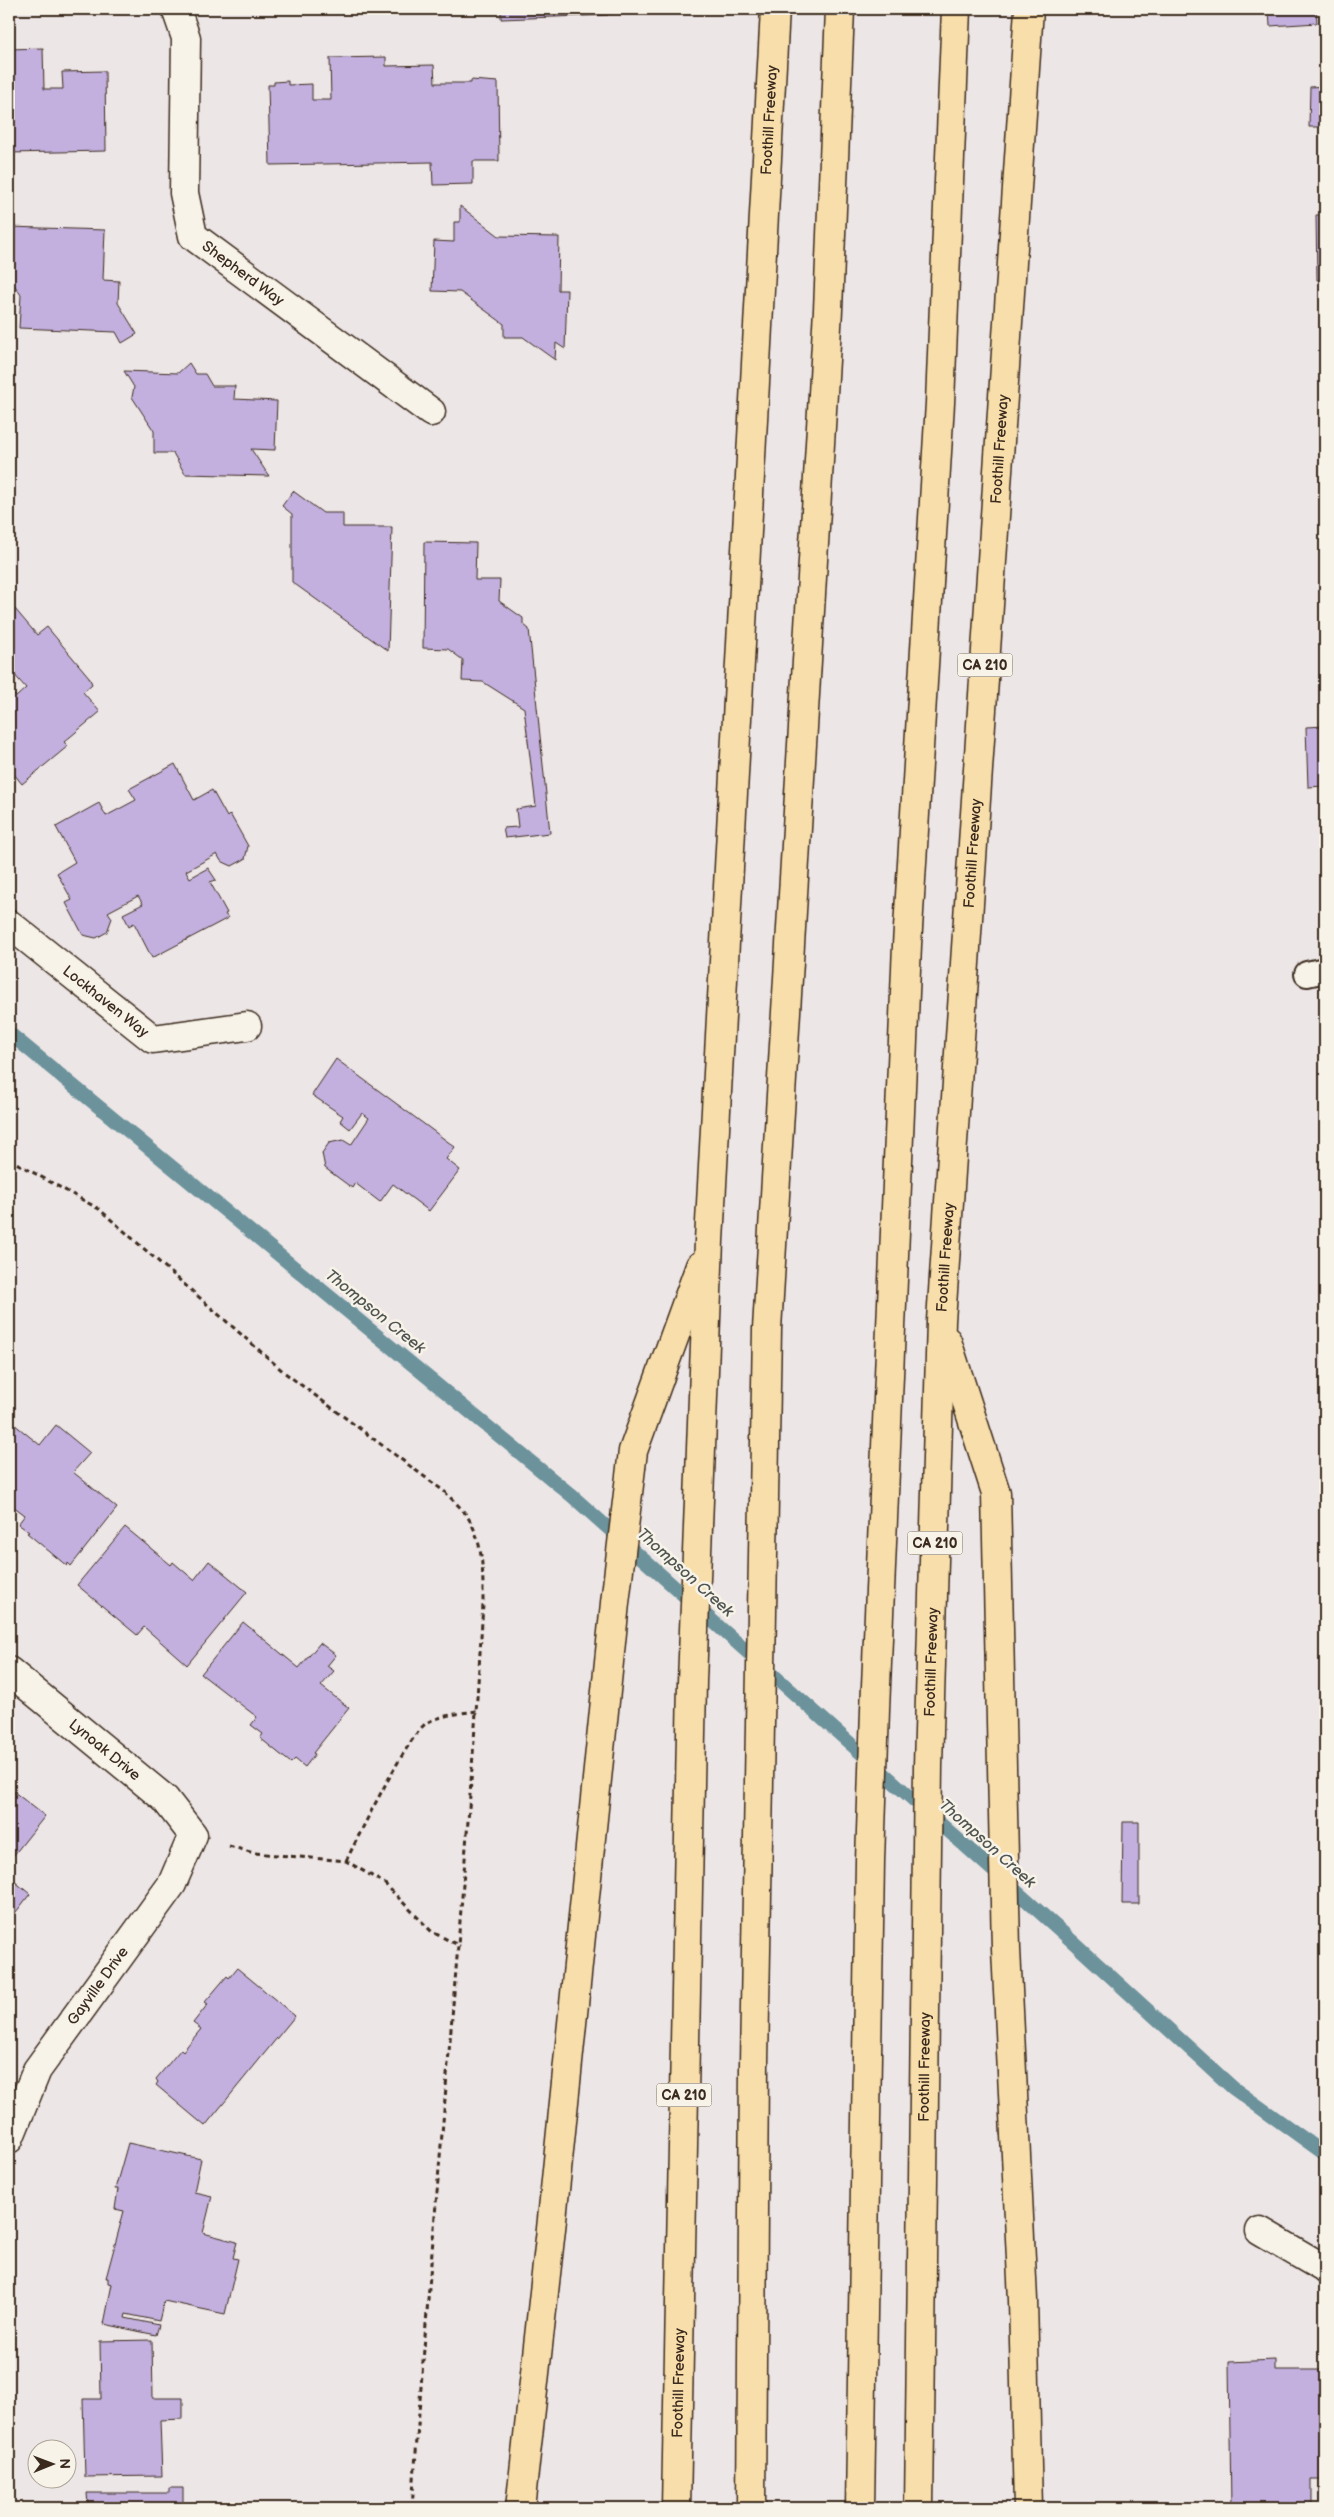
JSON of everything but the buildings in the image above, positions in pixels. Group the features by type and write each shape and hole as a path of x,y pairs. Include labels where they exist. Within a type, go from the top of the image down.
{"highway":[{"name":"Foothill Freeway","path":"676,2508 692,1682 710,1241 775,9"},
{"path":"751,2508 754,2063 767,1329 828,320 840,9"},
{"path":"860,2508 870,1861 875,1710 907,945 940,403 956,9"},
{"name":"Foothill Freeway","path":"919,2508 928,1766 941,1321 1029,9"},
{"path":"520,2508 551,2229 615,1603 633,1451 710,1241"},
{"path":"941,1321 996,1493 1006,1948 1023,2300 1028,2508"}],"street":[{"name":"Shepherd Way","path":"176,9 186,38 184,193 193,236 431,412"},
{"name":"Lockhaven Way","path":"9,924 153,1039 247,1026"},
{"name":"Lynoak Drive","path":"9,1671 165,1799 193,1835"},
{"name":"Gayville Drive","path":"9,2139 37,2070 172,1884 193,1835"},
{"path":"1260,2231 1325,2269"}],"path":[{"path":"9,1159 99,1209 285,1373 445,1492 466,1515 478,1540 483,1568 476,1710 460,1946 423,2356 412,2508"},
{"path":"346,1861 406,1748 426,1723 448,1715 476,1710"},
{"path":"193,1835 254,1853 346,1861 384,1883 432,1932 460,1946"}],"waterway":[{"name":"Thompson Creek","path":"9,1033 571,1495 1062,1932 1233,2088 1325,2154"}]}
